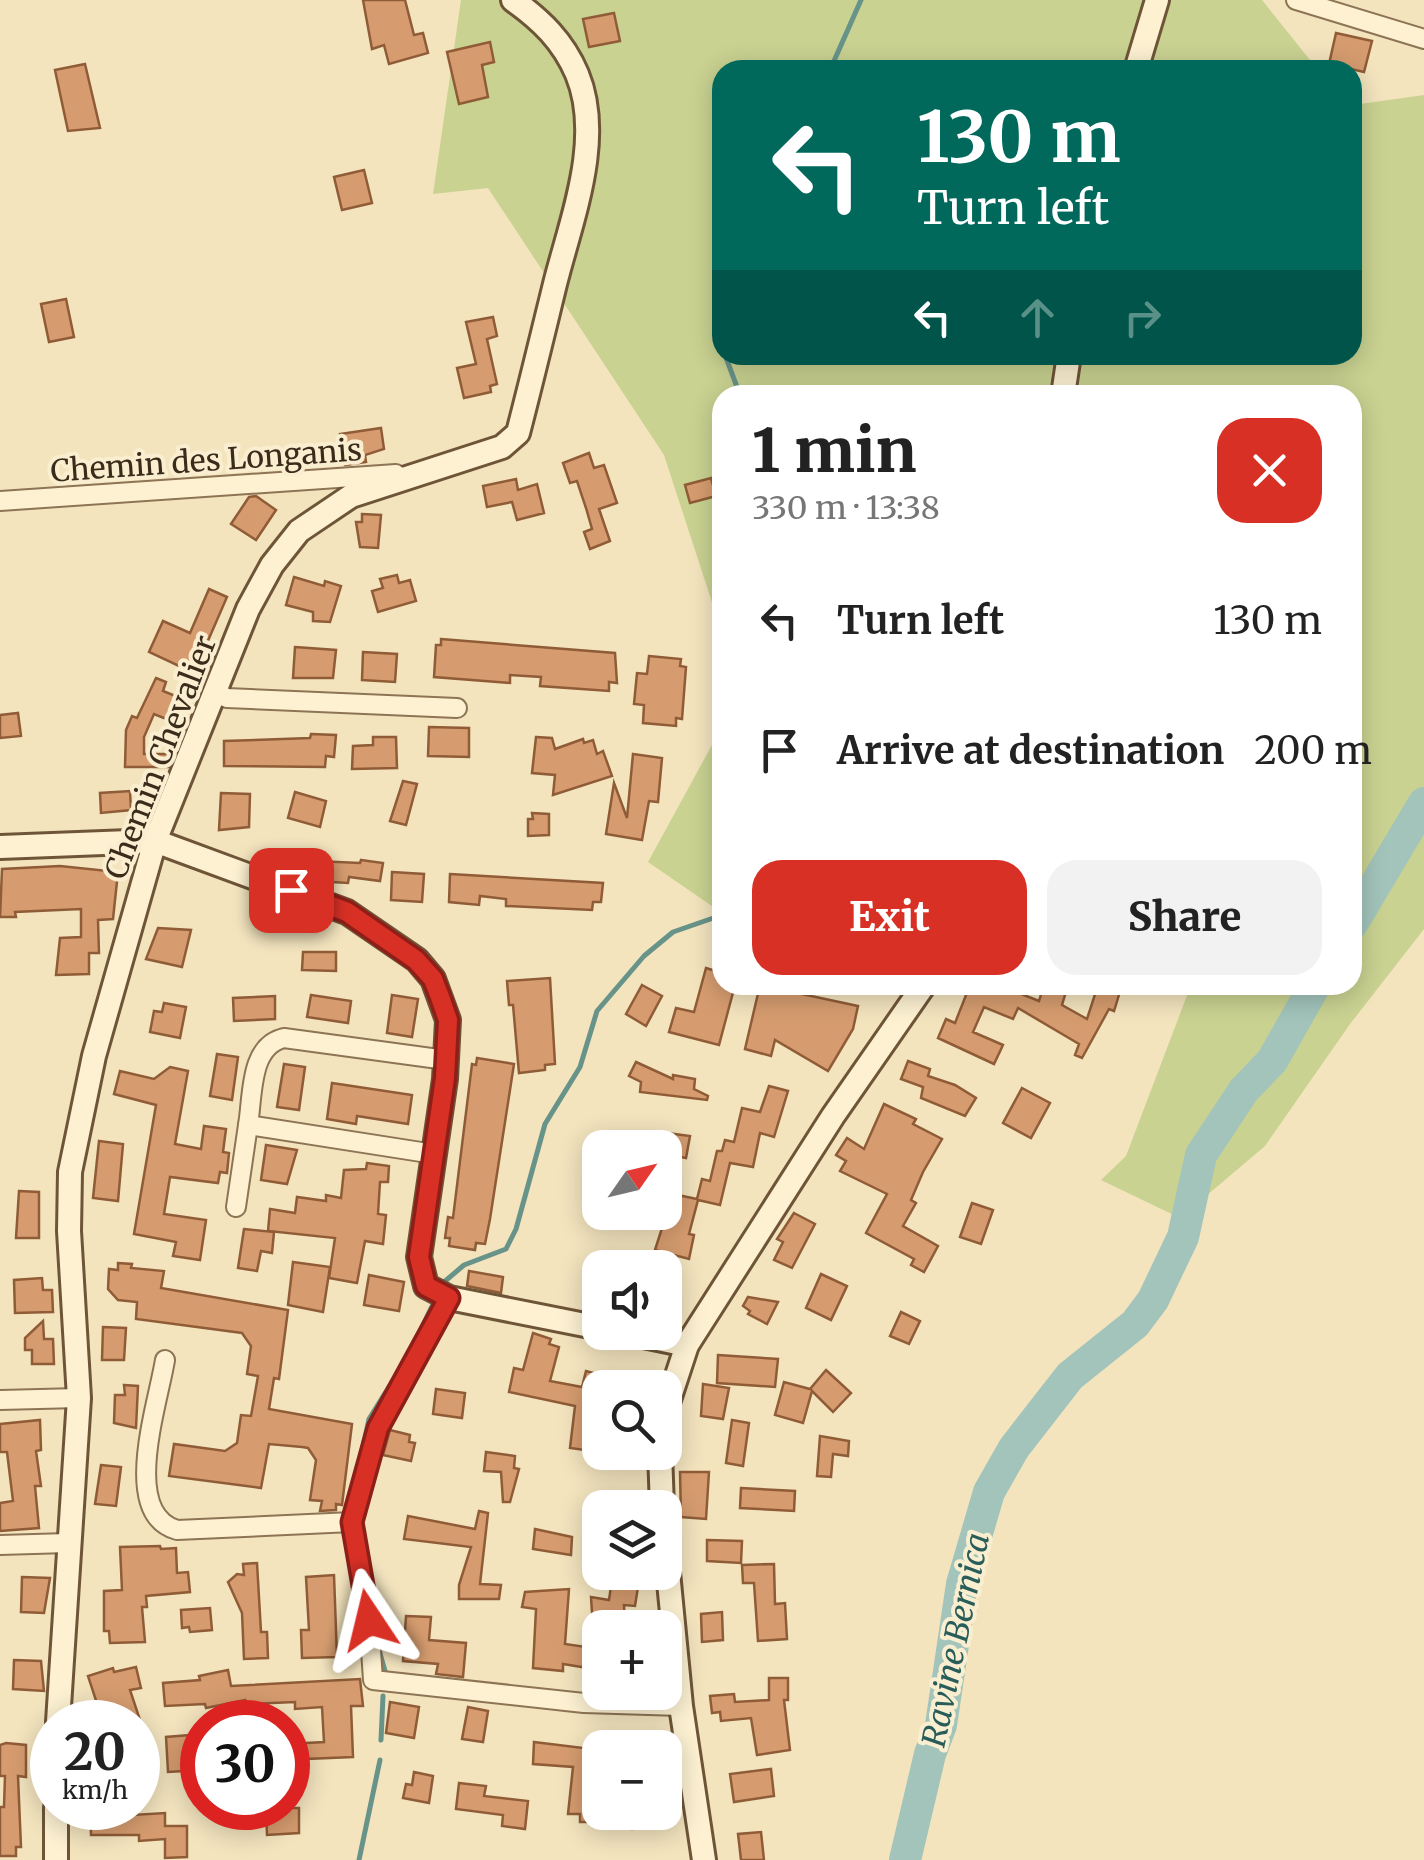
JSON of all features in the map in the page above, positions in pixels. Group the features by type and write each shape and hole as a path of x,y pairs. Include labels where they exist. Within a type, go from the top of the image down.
{"street":[{"name":"Chemin Chevalier","path":"59,1700 79,1398 68,1230 70,1172 94,1056 155,841 248,609 272,565 300,531 351,496 502,447 518,432 584,162 584,100 577,74 555,35 542,20 513,0"},
{"path":"1139,60 1158,0"},
{"path":"1296,0 1424,40"},
{"name":"Chemin des Longanis","path":"0,501 416,472"},
{"path":"214,692 227,698 457,708"},
{"path":"0,847 155,841 347,912 416,960 433,979 448,1020 419,1257 426,1286 449,1298 582,1324"},
{"path":"679,1370 688,1345 833,1116 917,995"},
{"path":"236,1207 258,1064 262,1050 272,1040 284,1038 446,1060"},
{"path":"248,1125 434,1154"},
{"path":"449,1298 378,1428 352,1522 369,1620 374,1680 582,1703"},
{"path":"682,1344 688,1345"},
{"path":"165,1360 144,1482 151,1513 162,1526 177,1530 352,1522"},
{"path":"0,1400 79,1398"},
{"path":"0,1545 68,1543"},
{"path":"682,1706 704,1860"},
{"path":"56,1830 56,1860"}],"green space":[{"path":"461,0 1262,0 1310,60 712,60 712,365 1362,365 1362,104 1424,95 1424,929 1350,1024 1265,1146 1180,1218 1101,1180 1126,1156 1187,995 1362,995 1362,385 712,385 712,602 664,455 488,188 433,194"},
{"path":"712,745 712,906 648,862"}],"building":[{"path":"363,0 405,0 414,35 423,33 428,53 389,64 384,45 372,49"},
{"path":"614,13 620,41 589,47 583,19"},
{"path":"1336,33 1372,41 1364,72 1362,60 1330,60"},
{"path":"490,42 494,62 482,65 488,97 459,104 447,52"},
{"path":"85,64 100,128 68,131 55,70"},
{"path":"364,170 372,203 342,210 334,177"},
{"path":"66,299 74,337 49,342 41,304"},
{"path":"493,317 497,336 487,339 497,384 490,386 491,392 464,398 457,368 476,364 466,322"},
{"path":"381,428 384,449 365,455 366,462 345,465 340,434"},
{"path":"589,453 594,468 604,465 617,503 599,509 610,541 590,549 584,532 592,529 586,508 577,481 570,483 563,463"},
{"path":"711,478 712,497 690,503 685,485"},
{"path":"516,479 518,490 537,484 544,513 517,520 512,502 487,507 483,486"},
{"path":"256,496 276,510 256,540 231,524 249,497"},
{"path":"362,514 381,515 378,548 360,547 356,522 362,522"},
{"path":"397,575 399,583 410,580 416,601 378,612 372,591 383,588 380,579"},
{"path":"294,577 324,586 325,581 341,586 330,622 313,621 313,612 286,605"},
{"path":"209,589 227,597 194,673 149,652 163,621 190,633"},
{"path":"441,639 615,653 617,683 609,682 609,691 540,686 541,677 510,675 510,683 434,677 436,645 441,645"},
{"path":"295,647 336,650 333,678 293,678"},
{"path":"363,652 397,654 395,682 362,680"},
{"path":"649,656 681,659 680,666 686,667 682,719 676,718 676,726 643,723 644,705 634,704 637,673 647,674"},
{"path":"156,678 166,682 163,691 178,697 169,720 154,714 144,737 144,754 172,754 169,767 125,767 126,730 132,716 137,718"},
{"path":"18,713 21,736 0,738 0,715"},
{"path":"429,727 469,728 469,757 428,756"},
{"path":"311,734 336,735 334,757 326,756 325,767 224,766 224,741 310,738"},
{"path":"373,737 396,737 397,768 352,769 353,746 373,745"},
{"path":"536,737 552,738 555,749 583,739 584,743 593,740 597,754 603,751 612,776 553,795 555,775 532,773"},
{"path":"633,754 662,758 658,802 649,801 642,840 606,834 614,783 627,818"},
{"path":"403,781 417,784 406,825 390,821"},
{"path":"130,791 131,810 101,813 100,793"},
{"path":"295,792 326,801 320,827 288,818"},
{"path":"221,793 250,794 249,827 219,830"},
{"path":"532,813 549,814 549,835 528,836"},
{"path":"316,861 383,863 380,881 349,877 348,883 315,881"},
{"path":"60,866 118,872 113,919 98,920 99,953 89,953 89,974 56,975 60,938 81,937 81,909 15,912 16,917 0,917 2,869"},
{"path":"392,872 424,874 422,902 391,900"},
{"path":"450,874 603,883 601,902 593,902 592,910 506,906 506,899 480,896 479,905 449,902"},
{"path":"158,928 191,930 182,967 146,959"},
{"path":"303,952 336,952 336,971 302,970"},
{"path":"706,968 712,970 712,995 732,995 719,1045 669,1032 676,1008 694,1012"},
{"path":"550,978 555,1064 545,1065 545,1070 519,1073 507,981"},
{"path":"642,985 662,996 646,1026 626,1014"},
{"path":"311,995 351,1001 348,1023 307,1017"},
{"path":"392,995 418,999 412,1037 387,1033"},
{"path":"758,995 807,995 858,1006 853,1029 828,1071 775,1040 771,1056 745,1049"},
{"path":"966,995 1024,995 1039,1001 1041,995 1065,995 1062,1005 1087,1019 1095,995 1119,995 1114,1011 1109,1009 1082,1058 1075,1055 1079,1044 1018,1008 1013,1019 984,1007 973,1032 1003,1045 994,1064 938,1038 946,1019 955,1023"},
{"path":"275,996 275,1019 234,1021 233,998"},
{"path":"164,1003 186,1007 180,1038 150,1032 154,1011 162,1012"},
{"path":"217,1054 238,1057 232,1100 210,1096"},
{"path":"477,1058 514,1064 485,1244 476,1243 475,1250 449,1246 450,1238 445,1238 448,1217 453,1218 472,1064 476,1065"},
{"path":"908,1061 930,1069 928,1076 955,1085 976,1098 965,1116 921,1098 923,1087 901,1079"},
{"path":"636,1062 673,1079 673,1075 695,1079 694,1089 708,1096 707,1100 640,1092 641,1082 629,1076"},
{"path":"284,1064 305,1067 299,1110 277,1107"},
{"path":"170,1067 188,1071 175,1144 201,1149 204,1126 226,1129 223,1152 229,1153 227,1173 220,1172 218,1183 170,1177 164,1214 206,1220 200,1260 173,1256 176,1242 134,1234 156,1105 114,1094 120,1071 154,1079"},
{"path":"332,1083 412,1095 408,1124 357,1116 356,1124 327,1119"},
{"path":"769,1086 788,1091 774,1137 760,1133 753,1167 730,1163 720,1205 698,1200 689,1234 694,1235 689,1259 682,1257 682,1250 655,1250 661,1230 682,1230 682,1196 697,1199 702,1179 710,1181 717,1151 722,1151 725,1140 734,1142 742,1108 760,1112"},
{"path":"1022,1088 1050,1103 1031,1138 1003,1123"},
{"path":"884,1104 916,1119 913,1124 942,1139 923,1172 911,1200 916,1203 903,1226 938,1246 924,1272 911,1265 914,1259 866,1233 887,1194 840,1171 846,1161 836,1155 847,1138 864,1149"},
{"path":"682,1135 690,1136 686,1158 682,1157"},
{"path":"99,1141 123,1144 118,1201 93,1198"},
{"path":"266,1145 297,1150 287,1184 261,1180"},
{"path":"367,1163 389,1166 388,1182 380,1182 378,1214 386,1215 383,1244 365,1241 357,1283 329,1278 335,1238 268,1231 270,1209 295,1213 297,1197 326,1201 326,1195 341,1198 344,1170 366,1169"},
{"path":"19,1191 39,1192 39,1238 16,1238"},
{"path":"972,1203 993,1210 981,1244 960,1237"},
{"path":"794,1213 815,1224 792,1268 774,1260 783,1242 777,1239"},
{"path":"244,1229 274,1232 272,1253 261,1251 257,1271 238,1268"},
{"path":"293,1262 330,1267 323,1312 288,1305"},
{"path":"118,1263 164,1271 161,1288 288,1310 279,1379 274,1378 269,1409 352,1424 342,1505 336,1504 336,1510 320,1511 322,1501 310,1500 316,1460 308,1448 269,1444 261,1488 169,1476 174,1444 225,1451 237,1443 241,1415 251,1416 258,1376 247,1374 251,1346 242,1333 136,1319 137,1302 118,1300 108,1289 109,1269 118,1270"},
{"path":"469,1271 503,1277 501,1293 467,1286"},
{"path":"821,1274 847,1286 831,1320 806,1308"},
{"path":"369,1275 404,1282 399,1311 364,1305"},
{"path":"42,1278 43,1290 52,1290 53,1312 15,1313 14,1280"},
{"path":"748,1297 778,1302 767,1324 748,1314 750,1311 743,1306"},
{"path":"901,1312 920,1321 909,1344 890,1336"},
{"path":"43,1321 44,1339 53,1339 54,1364 32,1364 32,1350 25,1350 25,1338"},
{"path":"103,1327 126,1328 124,1360 102,1360"},
{"path":"533,1333 551,1339 549,1344 559,1347 550,1381 582,1387 582,1450 570,1448 575,1406 509,1392 514,1368 523,1370"},
{"path":"718,1355 778,1359 775,1387 717,1383"},
{"path":"826,1370 851,1393 833,1412 812,1391 803,1423 775,1415 784,1382 810,1389"},
{"path":"703,1384 729,1388 723,1419 701,1416"},
{"path":"124,1385 138,1386 136,1428 114,1423 115,1395 125,1395"},
{"path":"436,1389 465,1393 462,1418 433,1414"},
{"path":"40,1420 41,1450 36,1451 41,1486 35,1486 39,1528 0,1531 0,1503 13,1501 7,1452 0,1452 0,1424"},
{"path":"732,1420 749,1423 743,1466 726,1463"},
{"path":"390,1430 410,1435 409,1442 415,1443 411,1461 383,1455"},
{"path":"820,1436 849,1441 848,1456 833,1454 831,1477 817,1476"},
{"path":"486,1452 515,1456 514,1468 519,1469 510,1502 503,1502 501,1472 484,1471"},
{"path":"101,1465 121,1467 116,1506 95,1504"},
{"path":"680,1472 709,1472 706,1519 682,1517"},
{"path":"741,1488 795,1491 794,1511 740,1508"},
{"path":"479,1511 488,1513 480,1584 501,1585 499,1599 459,1599 459,1585 471,1547 404,1539 408,1516 475,1529"},
{"path":"535,1529 572,1537 571,1555 533,1549"},
{"path":"707,1540 742,1541 741,1563 707,1561"},
{"path":"120,1547 176,1548 177,1573 188,1572 190,1592 146,1596 147,1607 142,1607 145,1642 110,1643 109,1631 104,1631 104,1591 122,1590"},
{"path":"257,1563 261,1632 267,1632 268,1658 244,1659 242,1613 228,1582 237,1574 244,1575 243,1564"},
{"path":"774,1564 775,1604 785,1603 787,1639 758,1641 754,1583 743,1583 742,1565"},
{"path":"334,1575 337,1657 302,1658 301,1630 309,1630 306,1577"},
{"path":"22,1577 50,1578 44,1613 21,1612"},
{"path":"569,1589 565,1644 582,1646 582,1667 563,1664 563,1671 533,1668 536,1609 522,1607 525,1592"},
{"path":"610,1590 638,1590 635,1606 592,1610 591,1597 609,1600"},
{"path":"210,1608 212,1630 190,1632 189,1627 182,1628 181,1610"},
{"path":"722,1612 723,1640 702,1642 701,1614"},
{"path":"406,1616 431,1617 429,1640 466,1643 463,1677 436,1674 438,1664 403,1661"},
{"path":"14,1660 41,1661 44,1691 13,1689"},
{"path":"136,1667 141,1688 130,1690 133,1700 96,1700 88,1676 113,1668 114,1672"},
{"path":"228,1670 231,1686 360,1679 363,1706 351,1706 353,1757 310,1759 310,1743 324,1742 322,1707 310,1708 310,1700 180,1700 180,1705 165,1706 163,1683 200,1680 199,1676"},
{"path":"769,1678 788,1678 788,1700 784,1700 790,1750 757,1755 751,1718 721,1721 720,1712 712,1713 710,1696 734,1694 735,1702 769,1700"},
{"path":"390,1702 419,1707 414,1738 386,1733"},
{"path":"468,1707 488,1711 483,1742 462,1739"},
{"path":"180,1736 180,1771 168,1772 166,1737"},
{"path":"534,1742 582,1748 582,1822 580,1814 568,1814 573,1767 533,1764"},
{"path":"0,1745 26,1745 26,1777 18,1776 21,1847 16,1847 16,1856 0,1856 0,1807 4,1807 5,1776 0,1776"},
{"path":"771,1769 774,1796 734,1802 730,1774"},
{"path":"414,1772 433,1776 429,1803 403,1798 406,1784 412,1785"},
{"path":"459,1783 486,1786 484,1796 528,1801 525,1829 502,1826 503,1815 456,1809"},
{"path":"160,1813 165,1813 165,1826 187,1830 187,1857 165,1858 165,1839 139,1841 139,1835 91,1835 91,1830 160,1830"},
{"path":"267,1830 299,1830 299,1833 267,1835"},
{"path":"761,1832 764,1860 741,1860 738,1834"}],"waterway":[{"path":"834,60 861,0"},
{"path":"729,365 736,385"},
{"name":"Ravine Bernica","path":"1362,907 1424,803"},
{"path":"444,1282 464,1265 506,1249 516,1229 545,1124 580,1067 597,1011 644,956 673,932 712,918"},
{"name":"Ravine Bernica","path":"905,1860 930,1754 941,1725 962,1584 989,1492 1014,1448 1070,1376 1135,1324 1153,1300 1183,1237 1201,1155 1244,1090 1272,1061 1309,995"},
{"path":"413,1346 432,1306"},
{"path":"357,1473 369,1419 400,1369"},
{"path":"379,1650 385,1671"},
{"path":"381,1740 383,1696"},
{"path":"359,1860 380,1760"}],"route":[{"path":"291,890 347,912 416,960 433,979 448,1020 445,1078 419,1257 426,1286 449,1298 378,1428 352,1522 369,1620"}]}
